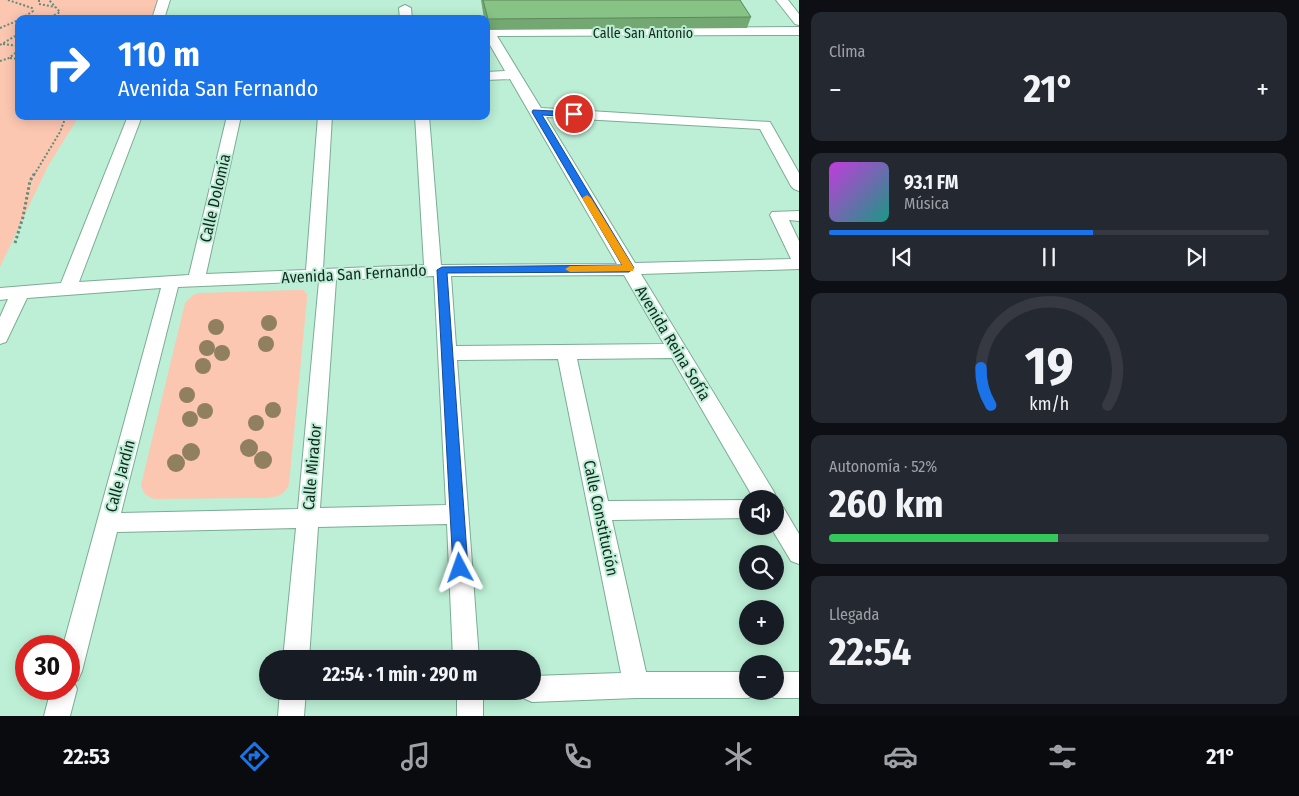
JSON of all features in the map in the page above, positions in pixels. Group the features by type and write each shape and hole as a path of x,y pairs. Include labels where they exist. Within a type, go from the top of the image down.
{"street":[{"path":"159,15 164,0"},
{"path":"782,0 799,22"},
{"path":"748,17 759,32"},
{"name":"Calle San Antonio","path":"490,33 799,31"},
{"name":"Avenida Reina Sofía","path":"490,36 761,490"},
{"path":"490,76 513,75"},
{"path":"536,112 764,125 799,186"},
{"path":"68,288 133,120"},
{"name":"Calle Dolomía","path":"196,281 233,120"},
{"name":"Calle Mirador","path":"297,650 308,519 321,275 325,120"},
{"path":"422,120 447,353 465,650"},
{"path":"799,216 778,215 799,258"},
{"name":"Avenida San Fernando","path":"0,294 171,282 437,270 799,264"},
{"name":"Calle Jardín","path":"78,635 171,282"},
{"path":"0,337 20,293"},
{"path":"447,353 678,351"},
{"name":"Calle Constitución","path":"566,352 636,685"},
{"path":"600,511 739,509"},
{"path":"108,523 457,514"},
{"path":"784,529 799,554"},
{"path":"541,689 636,685 739,685"},
{"path":"784,685 799,685"},
{"path":"56,716 61,700"},
{"path":"291,716 292,700"},
{"path":"469,700 470,716"}],"path":[{"path":"8,0 32,8 34,11 27,15"},
{"path":"39,0 39,4 55,7"},
{"path":"49,0 60,12 54,15"},
{"path":"0,28 15,21"},
{"path":"1,44 15,36"},
{"path":"1,44 15,46"},
{"path":"0,61 15,53"},
{"path":"9,58 15,59"},
{"path":"15,243 23,217 30,181 60,132 64,120"}],"shaded area":[{"path":"0,0 161,0 159,15 15,15 15,120 77,120 48,166 0,267"},
{"path":"303,290 307,294 307,299 289,484 286,490 279,495 269,498 155,499 144,493 141,485 185,303 198,293"}],"building":[{"path":"483,0 740,0 751,17 490,19 490,15 487,15"}],"slow traffic":[{"path":"570,269 629,268 587,198"}],"route":[{"path":"460,568 442,270 629,268 536,112 574,114"}]}
